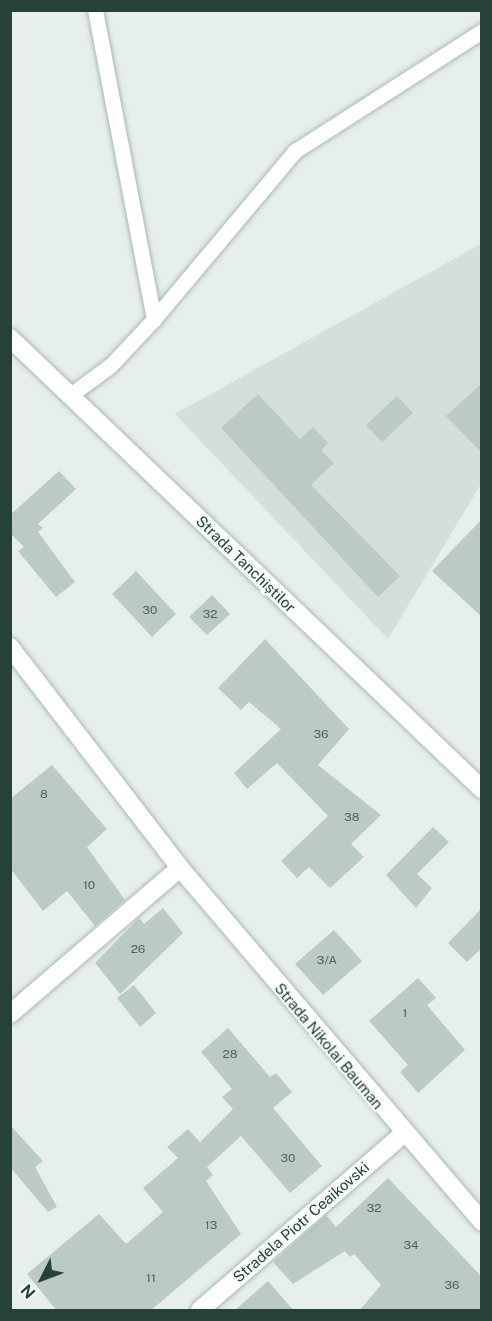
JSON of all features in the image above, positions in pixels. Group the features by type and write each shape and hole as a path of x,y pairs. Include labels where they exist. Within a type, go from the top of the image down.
{"street":[{"name":"Strada Tanchiștilor","path":"10,338 482,789"},
{"name":"Strada Nikolai Bauman","path":"10,647 180,868 403,1134 482,1222"},
{"path":"10,1014 180,868"},
{"name":"Stradela Piotr Ceaikovski","path":"200,1311 403,1134"}],"lane":[{"path":"95,10 154,319"},
{"path":"69,396 111,365 154,319 295,151 482,32"}],"shaded area":[{"path":"481,244 481,484 388,639 175,414"}],"building":[{"path":"482,383 482,453 446,416"},
{"path":"258,394 300,439 313,427 328,443 321,450 334,463 311,485 400,576 378,597 221,428"},
{"path":"397,396 413,413 382,442 366,425"},
{"path":"59,471 76,489 38,524 43,528 38,532 75,582 56,597 18,551 24,547 10,533 10,515"},
{"path":"482,519 482,617 432,571"},
{"path":"136,571 176,614 152,637 112,594"},
{"path":"212,595 230,614 207,635 189,617"},
{"path":"265,639 349,729 318,765 381,815 351,844 364,857 330,888 309,867 297,878 281,861 328,816 277,763 247,789 234,773 281,729 249,702 241,710 218,688"},
{"path":"52,765 107,829 87,847 125,900 95,926 67,891 43,911 10,868 10,799"},
{"path":"433,827 449,842 417,874 432,888 416,908 386,875"},
{"path":"163,908 183,933 120,994 95,963 139,918 144,924"},
{"path":"482,908 482,948 467,962 448,943"},
{"path":"334,930 362,961 323,995 295,964"},
{"path":"418,978 436,998 427,1005 465,1050 418,1093 400,1072 408,1065 369,1021"},
{"path":"134,985 156,1013 140,1027 117,998"},
{"path":"228,1028 270,1077 276,1073 292,1092 273,1108 322,1166 290,1193 241,1136 207,1167 213,1175 206,1181 241,1234 150,1311 57,1311 27,1274 99,1214 126,1244 163,1212 143,1188 178,1158 167,1147 188,1129 200,1142 233,1109 222,1097 232,1089 201,1052"},
{"path":"10,1125 43,1161 35,1167 57,1207 48,1212 10,1167"},
{"path":"388,1178 482,1277 482,1311 359,1311 381,1285 354,1254 350,1257 345,1251 293,1284 273,1262 326,1215 336,1227"},
{"path":"268,1281 294,1311 234,1311"}]}
